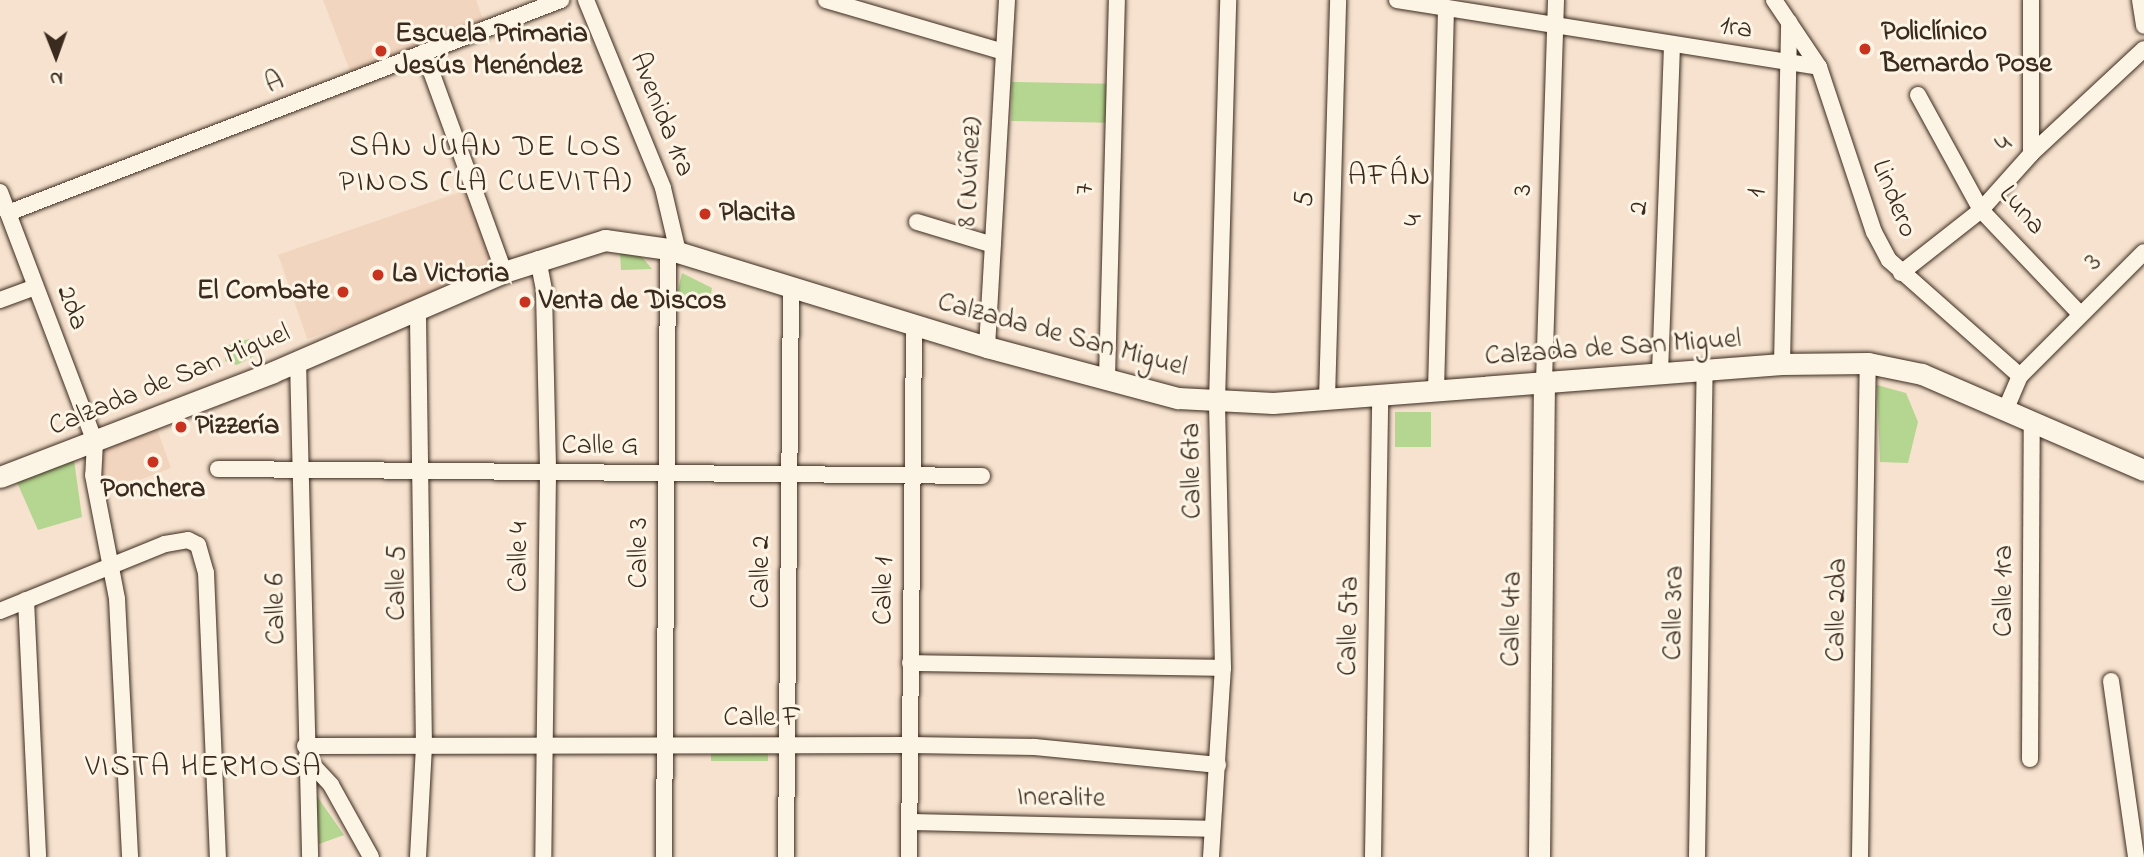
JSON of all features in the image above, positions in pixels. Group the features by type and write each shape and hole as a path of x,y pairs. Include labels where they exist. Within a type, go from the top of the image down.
{"main road":[{"name":"Calzada de San Miguel","path":"0,477 298,361 504,272 538,259 605,240 673,250 987,347 1107,379 1217,402 1326,399 1782,364 1868,363 1922,373 2005,411 2140,464"},
{"name":"Calle 4ta","path":"1539,857 1544,382"}],"street":[{"name":"A","path":"6,220 424,52 561,0"},
{"name":"Avenida 1ra","path":"586,0 663,188 673,250"},
{"path":"826,0 1004,52"},
{"name":"8 (Núñez)","path":"987,347 1007,0"},
{"name":"7","path":"1107,379 1117,0"},
{"name":"Calle 6ta","path":"1211,857 1223,668 1217,402 1228,0"},
{"name":"5","path":"1326,399 1338,0"},
{"name":"1ra","path":"1397,0 1555,24 1672,46 1819,67"},
{"name":"3","path":"1544,382 1556,0"},
{"name":"Lindero","path":"1774,0 1819,67 1874,232 1901,274 2020,376"},
{"path":"2031,0 2031,154"},
{"path":"2140,0 2143,25"},
{"name":"4","path":"1436,391 1446,8"},
{"name":"1","path":"1782,364 1786,63 1789,22"},
{"name":"2","path":"1660,373 1672,46"},
{"name":"4","path":"1901,274 1981,210 2031,154 2144,49"},
{"path":"424,52 504,272"},
{"name":"Luna","path":"1918,94 1981,210 2080,314"},
{"name":"2da","path":"0,191 6,220 95,442"},
{"path":"917,222 993,245"},
{"name":"Calle 3","path":"664,857 666,473 673,250"},
{"name":"3","path":"2005,411 2020,376 2144,251"},
{"name":"Calle 4","path":"538,259 544,291 548,473 543,857"},
{"path":"0,300 35,287"},
{"name":"Calle 2","path":"786,857 791,287"},
{"name":"Calle 5","path":"418,309 424,471 424,747 418,857"},
{"name":"Calle 1","path":"909,857 914,325"},
{"name":"Calle 6","path":"298,361 310,857"},
{"name":"Calle 2da","path":"1860,857 1868,363"},
{"name":"Calle 3ra","path":"1697,857 1705,370"},
{"name":"Calle 5ta","path":"1373,857 1380,395"},
{"name":"Calle 1ra","path":"2030,759 2032,422"},
{"path":"95,442 93,475 111,567 130,857"},
{"name":"Calle G","path":"218,469 982,476"},
{"path":"0,611 182,540 201,550 218,857"},
{"path":"26,600 38,857"},
{"path":"911,663 1223,668"},
{"path":"2111,681 2136,857"},
{"name":"Calle F","path":"306,752 424,747 910,744 1035,747 1218,765"},
{"path":"306,752 331,785 372,857"},
{"name":"Ineralite","path":"909,822 1212,829"}],"shaded area":[{"name":"Escuela Primaria Jesús Menéndez","path":"323,0 476,0 485,25 352,76"},
{"path":"472,188 501,272 307,339 278,255"},
{"path":"157,429 171,468 105,493 99,468 103,448"}],"green space":[{"path":"1012,82 1109,84 1108,123 1011,121"},
{"path":"620,253 642,257 652,269 621,270"},
{"path":"682,273 712,288 710,300 676,298"},
{"path":"249,339 256,348 254,356 237,365 225,361 226,346"},
{"path":"1877,385 1906,393 1918,422 1908,463 1880,462"},
{"path":"1395,412 1431,412 1431,447 1395,447"},
{"path":"74,460 82,517 38,530 16,480"},
{"path":"711,752 768,752 768,761 711,761"},
{"path":"316,795 344,835 319,844"}],"place":[{"name":"Policlínico Bernardo Pose","path":"1865,49"},
{"name":"Escuela Primaria Jesús Menéndez","path":"381,51"},
{"name":"Placita","path":"705,214"},
{"name":"La Victoria","path":"378,275"},
{"name":"El Combate","path":"343,292"},
{"name":"Venta de Discos","path":"525,302"},
{"name":"Pizzería","path":"181,427"},
{"name":"Ponchera","path":"153,462"}],"district":[{"name":"SAN JUAN DE LOS PINOS (LA CUEVITA)","path":"486,165"},
{"name":"AFÁN","path":"1390,177"},
{"name":"VISTA HERMOSA","path":"204,768"}]}
